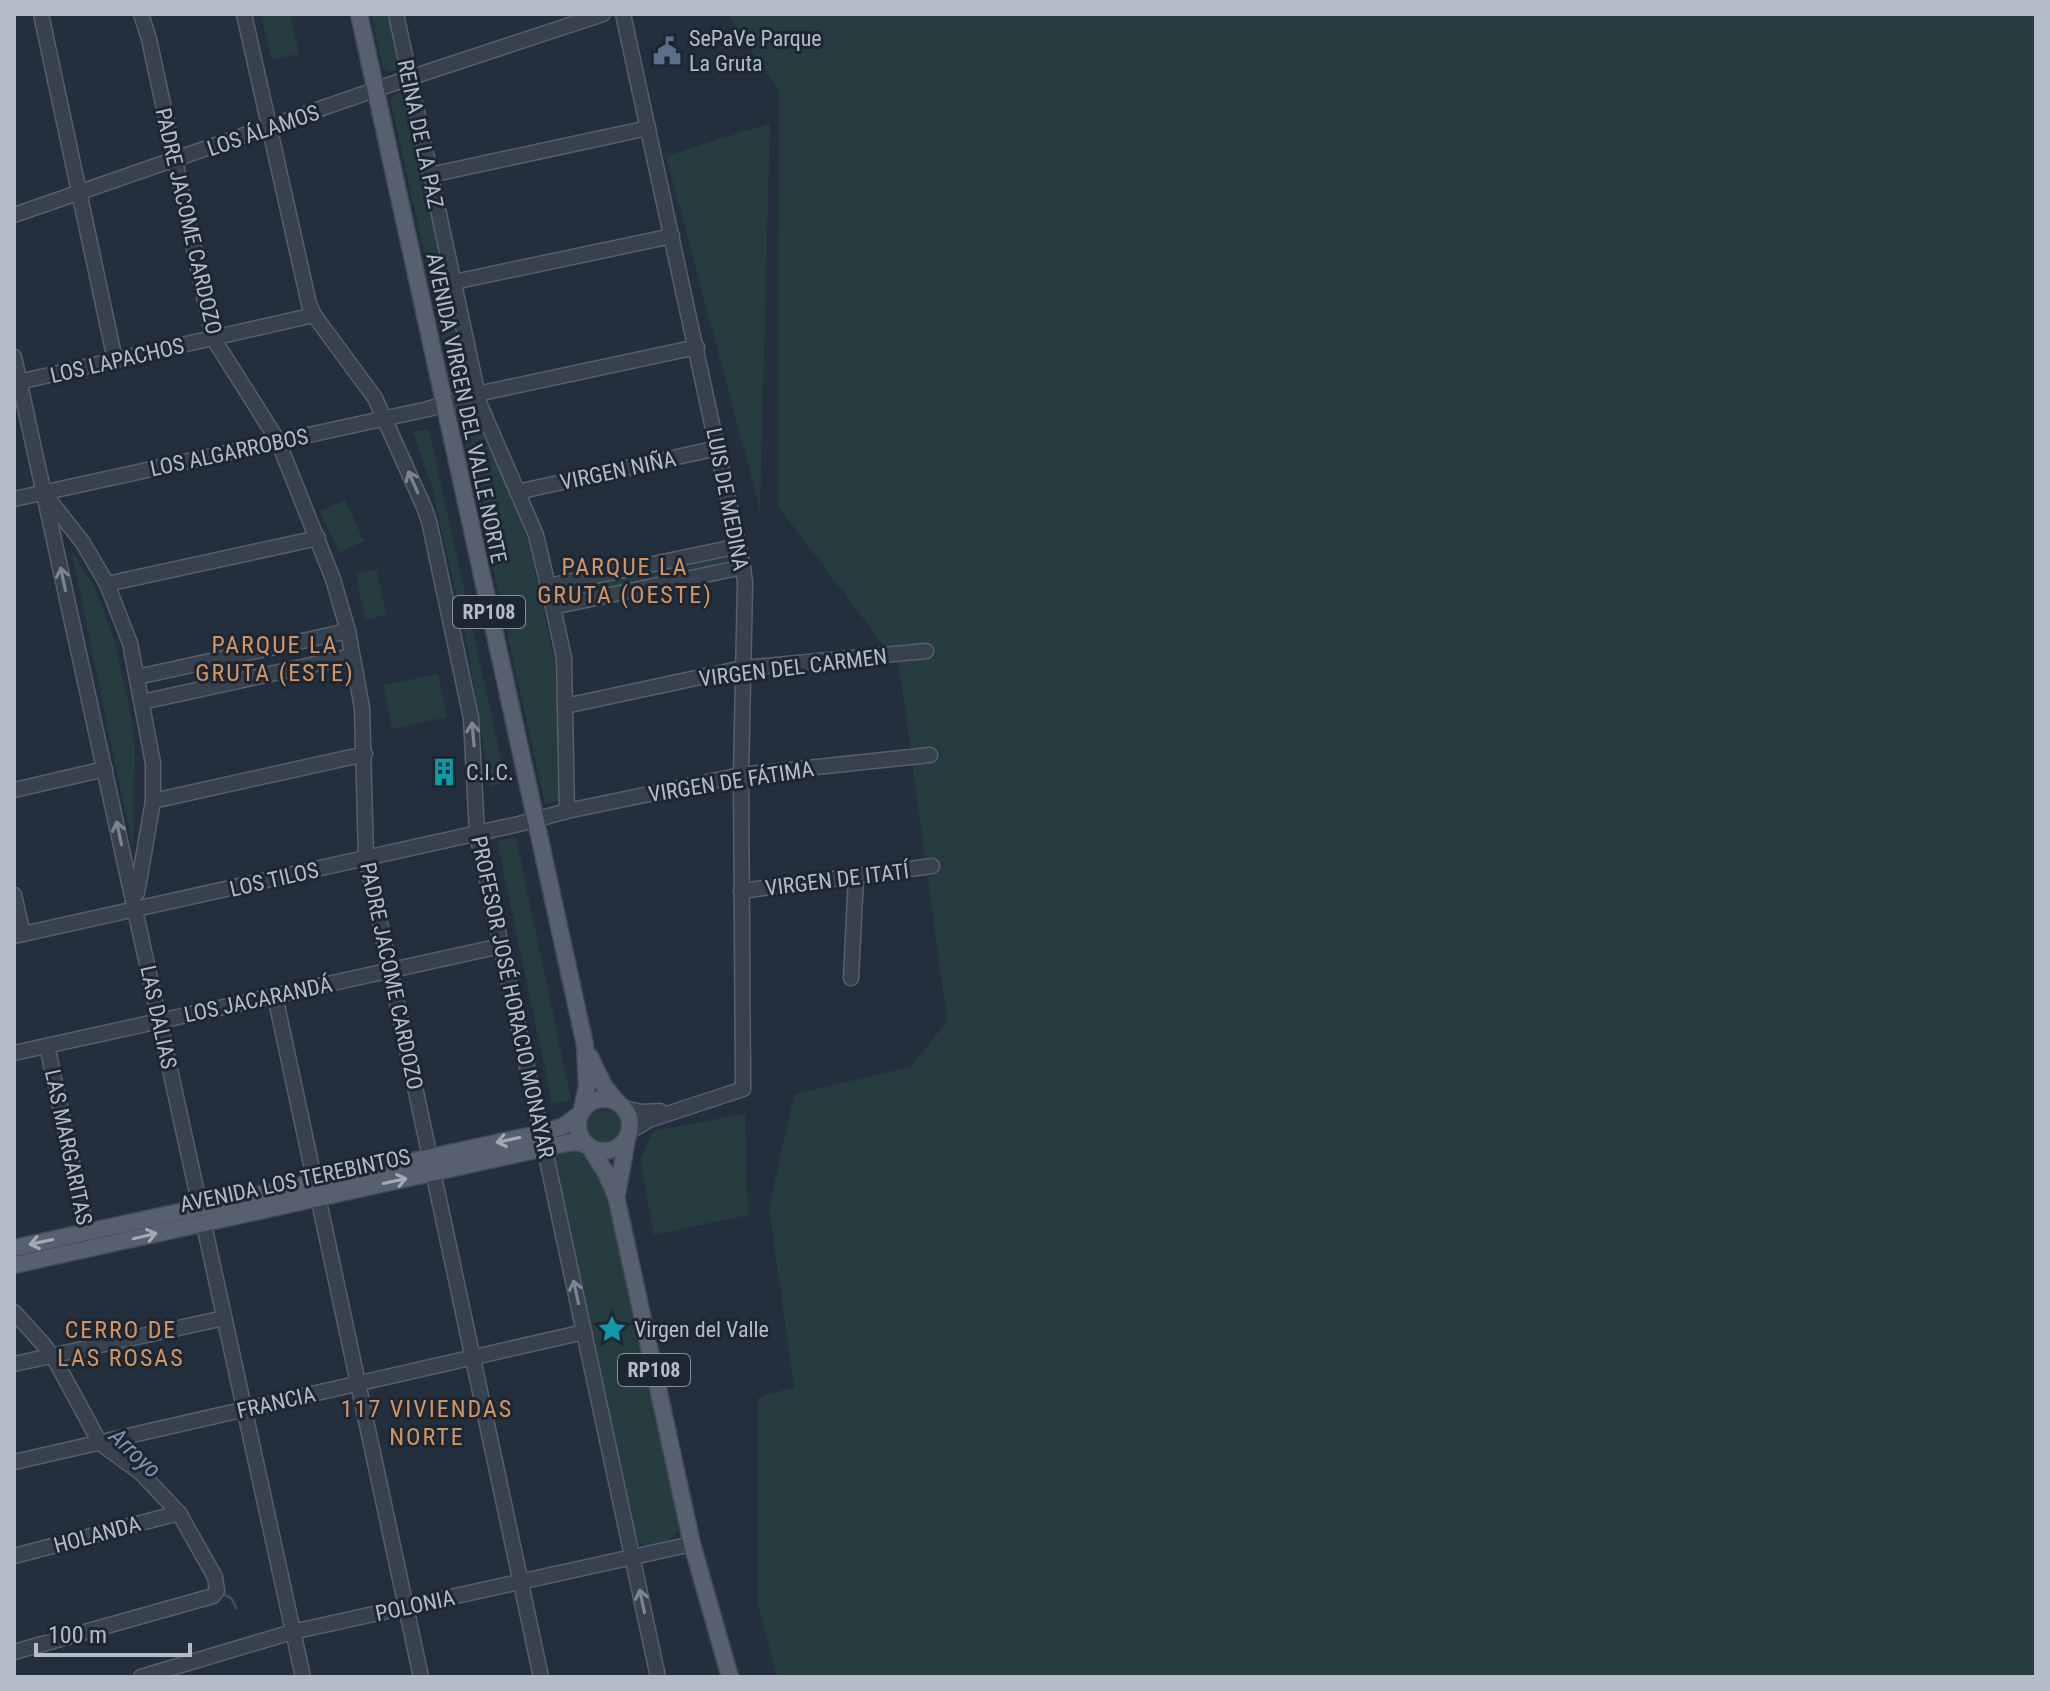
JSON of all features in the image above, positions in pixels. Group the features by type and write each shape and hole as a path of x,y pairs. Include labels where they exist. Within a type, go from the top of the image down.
{"main road":[{"name":"AVENIDA VIRGEN DEL VALLE NORTE","path":"359,14 585,1045 587,1086 581,1112"},
{"name":"AVENIDA VIRGEN DEL VALLE NORTE","path":"585,1045 604,1086 620,1106"},
{"path":"581,1112 602,1099 620,1106"},
{"name":"RP108","path":"616,1196 629,1119 620,1106"},
{"name":"AVENIDA LOS TEREBINTOS","path":"543,1140 581,1112"},
{"name":"RP108","path":"581,1112 578,1131 581,1139 606,1173 616,1196 692,1544 730,1677"},
{"path":"588,1147 607,1151 616,1149 628,1134"},
{"name":"AVENIDA LOS TEREBINTOS","path":"14,1265 89,1240 543,1140 577,1142 588,1147"},
{"name":"AVENIDA LOS TEREBINTOS","path":"14,1248 89,1240"}],"street":[{"path":"41,14 115,360"},
{"name":"PADRE JACOME CARDOZO","path":"141,14 213,338 278,441 318,538 348,631 362,708 366,858 541,1677"},
{"name":"PROFESOR JOSÉ HORACIO MONAYAR","path":"244,14 309,304 375,398 429,521 471,718 477,834 658,1677"},
{"name":"REINA DE LA PAZ","path":"396,14 477,394 536,535 564,658 567,811"},
{"name":"LOS ÁLAMOS","path":"14,215 603,14"},
{"name":"LUIS DE MEDINA","path":"623,14 697,347 745,583 741,775 743,1089 684,1108"},
{"path":"430,175 648,128"},
{"path":"454,282 672,236"},
{"name":"LOS LAPACHOS","path":"17,382 314,315"},
{"name":"LOS ALGARROBOS","path":"14,499 697,347"},
{"name":"LAS DALIAS","path":"14,357 17,382 44,492 303,1677"},
{"name":"VIRGEN NIÑA","path":"517,492 718,448"},
{"path":"44,492 83,543 107,584 130,643 153,763 153,801 138,880 136,909"},
{"path":"107,584 318,538"},
{"path":"548,586 739,546"},
{"path":"553,607 743,567"},
{"path":"137,677 348,631"},
{"name":"VIRGEN DEL CARMEN","path":"565,706 743,668 926,651"},
{"path":"142,702 352,656"},
{"path":"153,801 365,754"},
{"name":"VIRGEN DE FÁTIMA","path":"534,820 741,775 930,755"},
{"path":"14,790 105,769"},
{"name":"LOS TILOS","path":"18,935 534,820"},
{"name":"VIRGEN DE ITATÍ","path":"741,891 932,866"},
{"path":"851,978 856,876"},
{"path":"14,895 18,935"},
{"name":"LOS JACARANDÁ","path":"14,1053 501,946"},
{"path":"275,996 421,1677"},
{"name":"LAS MARGARITAS","path":"47,1046 89,1240"},
{"path":"620,1106 642,1112 684,1108"},
{"path":"628,1134 649,1120 684,1108"},
{"path":"14,1312 53,1356 100,1443 141,1473 179,1513 215,1577 217,1591 213,1596 14,1652"},
{"path":"14,1364 224,1318"},
{"name":"FRANCIA","path":"14,1462 584,1332"},
{"name":"HOLANDA","path":"14,1556 179,1513"},
{"name":"POLONIA","path":"141,1677 292,1632 692,1544"}],"green space":[{"path":"261,14 290,14 299,54 272,60"},
{"path":"372,14 388,14 398,62 398,67 393,71 387,71 382,65"},
{"path":"727,14 2036,14 2036,1677 777,1677 757,1600 758,1398 794,1387 769,1208 794,1094 911,1067 947,1021 899,666 778,506 779,91"},
{"path":"401,92 406,96 469,384 453,388 391,102 393,96"},
{"path":"770,123 760,510 666,156"},
{"path":"477,416 528,539 555,663 559,801 545,804 460,419"},
{"path":"429,429 506,782 490,787 467,643 432,487 413,432"},
{"path":"345,500 364,541 339,552 320,511"},
{"path":"71,550 95,588 115,642 129,706 135,746 133,849"},
{"path":"732,554 734,561 561,598 559,591"},
{"path":"377,569 386,615 365,620 356,574"},
{"path":"438,674 447,717 392,729 383,685"},
{"path":"516,837 571,1100 552,1104 497,841"},
{"path":"604,1110 616,1115 621,1127 616,1139 604,1144 592,1139 587,1127 592,1115"},
{"path":"745,1114 748,1215 654,1235 640,1160 653,1131"},
{"path":"570,1150 590,1161 603,1181 679,1529 668,1540 656,1544 640,1544 636,1536 554,1160 559,1151"}],"waterway":[{"name":"Arroyo","path":"220,1592 232,1599 236,1608"}],"place":[{"name":"SePaVe Parque La Gruta","path":"667,51"},
{"name":"C.I.C.","path":"444,772"},
{"name":"Virgen del Valle","path":"612,1329"}],"district":[{"name":"PARQUE LA GRUTA (OESTE)","path":"625,581"},
{"name":"PARQUE LA GRUTA (ESTE)","path":"275,659"},
{"name":"CERRO DE LAS ROSAS","path":"121,1344"},
{"name":"117 VIVIENDAS NORTE","path":"427,1423"}]}
